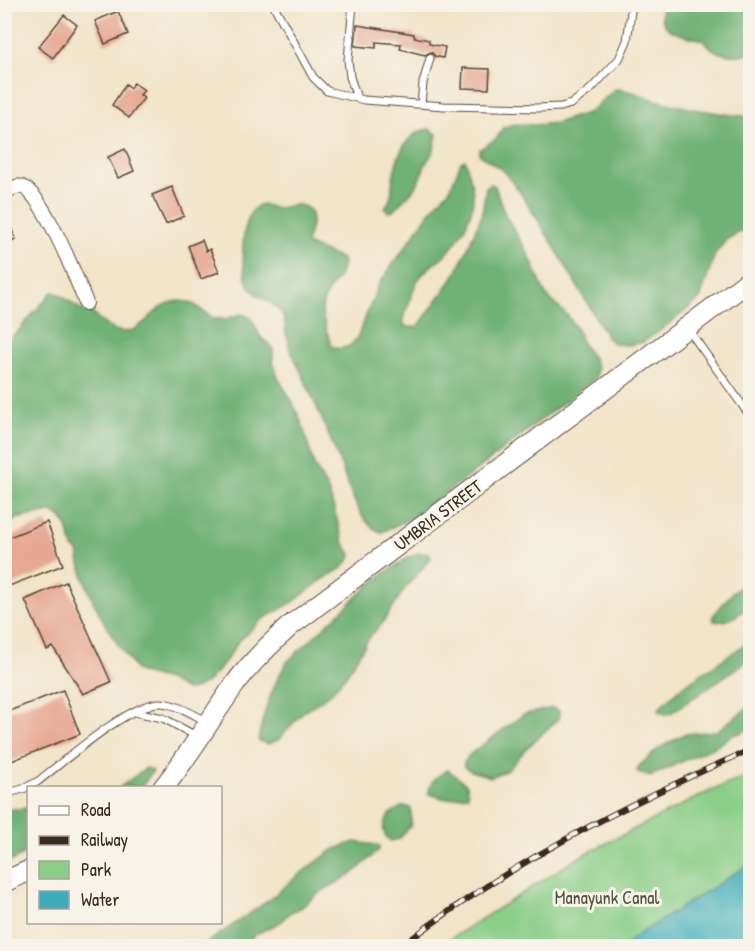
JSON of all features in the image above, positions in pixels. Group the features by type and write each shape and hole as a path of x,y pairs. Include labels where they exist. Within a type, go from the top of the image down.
{"main road":[{"name":"UMBRIA STREET","path":"164,786 250,665 290,626 688,329 750,280"},
{"path":"4,882 27,871"}],"street":[{"path":"4,192 19,186 24,187 33,195 64,250 86,303"}],"lane":[{"path":"273,4 317,82 327,91 357,99 421,104 553,108 571,104 591,89 619,59 627,41 632,4"},
{"path":"353,4 348,60 350,77 357,99"},
{"path":"421,104 430,57"},
{"path":"688,329 750,416"},
{"path":"29,786 118,721 143,707 161,703 178,708 204,731"},
{"path":"135,712 204,731"},
{"path":"4,794 27,787"}],"green space":[{"path":"750,5 750,53 724,54 713,49 704,40 681,35 668,28 661,16 662,7"},
{"path":"615,89 631,91 691,109 750,117 750,227 727,239 715,254 700,299 643,342 629,345 614,344 607,337 520,192 503,171 479,154 479,150 497,138 504,127 514,124 555,123 590,112"},
{"path":"429,129 437,134 434,150 416,187 393,211 388,212 385,208 390,199 394,173 401,151 415,134"},
{"path":"465,160 473,194 469,218 452,247 426,270 414,287 405,313 404,325 418,327 455,275 482,214 486,187 491,184 495,186 505,215 528,253 546,295 568,316 577,329 583,345 593,358 597,368 596,377 477,470 411,518 382,532 373,528 359,511 321,416 289,347 283,316 276,307 252,291 249,286 244,268 244,233 251,213 261,204 273,208 300,205 310,211 312,221 306,244 342,259 343,265 323,303 323,319 331,346 339,349 350,346 357,338 379,284 433,208 450,189 461,162"},
{"path":"52,292 80,309 92,313 109,327 118,331 134,330 159,309 173,302 182,301 195,305 216,318 226,319 242,314 249,317 261,338 273,348 273,361 278,378 292,401 302,424 314,465 329,492 344,544 351,554 350,559 342,568 295,601 263,619 238,642 223,665 206,683 195,689 186,690 168,680 136,670 117,644 92,598 85,582 78,551 73,548 65,522 61,518 51,512 18,518 5,528 5,343"},
{"path":"419,553 429,554 431,558 405,588 346,675 330,694 302,713 278,740 268,744 258,741 269,700 287,662 377,578"},
{"path":"750,581 750,605 729,620 714,621 713,616 733,592"},
{"path":"750,641 750,659 671,713 665,714 658,711 679,689"},
{"path":"750,706 750,729 731,736 718,745 651,776 637,772 638,767 658,749 684,734 716,731"},
{"path":"552,708 559,711 559,718 525,750 508,770 491,777 464,767 469,755 523,715"},
{"path":"146,768 153,771 142,786 121,786"},
{"path":"448,770 467,785 468,795 446,799 429,794 432,782"},
{"name":"Manayunk Canal","path":"750,775 750,864 639,934 624,946 439,946 581,856 708,792"},
{"path":"404,806 411,808 411,825 399,839 390,841 384,830 386,820 393,812"},
{"path":"27,808 27,853 5,865 5,810"},
{"path":"354,842 376,845 379,846 379,850 355,872 289,913 281,922 258,933 240,946 202,946 269,900 333,850"}],"water":[{"path":"750,864 750,946 624,946 639,934"}],"building":[{"path":"118,11 128,34 105,44 95,21"},
{"path":"64,15 77,25 53,58 38,47"},
{"path":"357,25 414,34 414,37 429,40 429,44 445,47 443,58 431,52 425,55 400,49 401,44 376,42 376,48 355,46"},
{"path":"463,68 490,69 489,89 462,88"},
{"path":"134,83 144,90 140,95 144,98 129,118 112,105 126,84 130,88"},
{"path":"125,149 134,171 118,178 108,157"},
{"path":"172,187 184,216 166,224 152,195"},
{"path":"4,210 16,239 4,243"},
{"path":"202,240 206,251 210,249 219,272 201,279 188,246"},
{"path":"47,522 63,565 4,588 4,539"},
{"path":"66,582 111,682 83,694 53,647 47,650 25,600"},
{"path":"63,690 80,734 4,764 4,713"}],"railway":[{"path":"402,946 484,888 570,837 659,791 750,750"}]}
